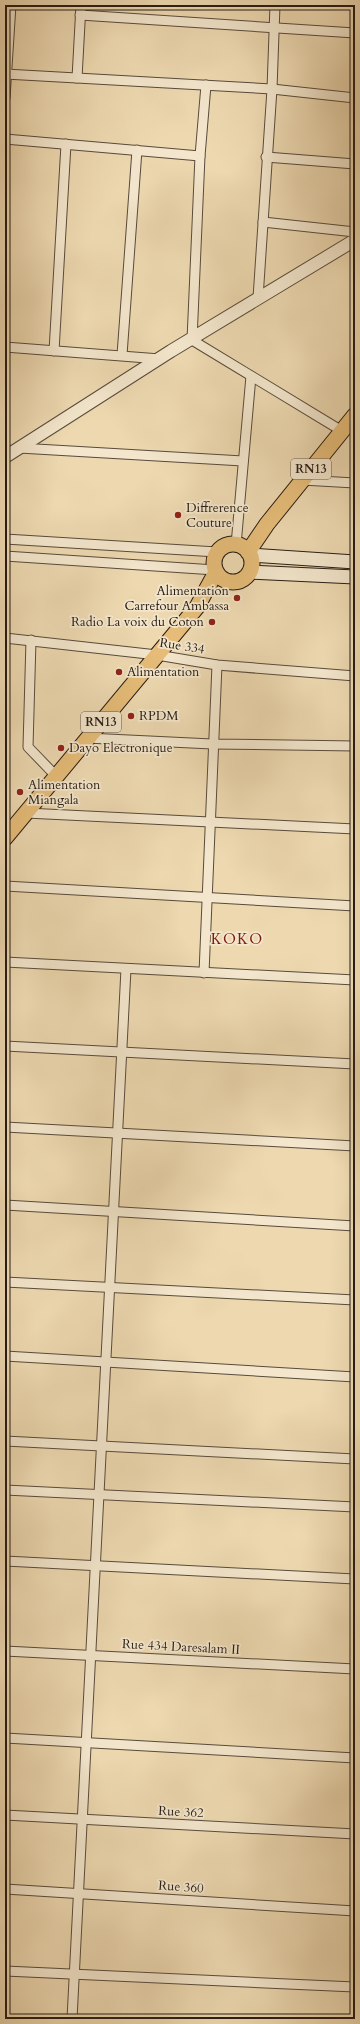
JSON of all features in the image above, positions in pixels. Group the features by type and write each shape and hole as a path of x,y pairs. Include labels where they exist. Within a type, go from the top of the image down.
{"main road":[{"name":"RN13","path":"245,551 355,415"},
{"path":"245,551 252,563 250,572 240,581 219,574 214,560 217,552 226,546 245,551 355,562"},
{"path":"250,572 355,577"},
{"name":"RN13","path":"5,838 197,607 219,574"}],"street":[{"path":"78,78 81,5"},
{"path":"258,298 266,157 272,89 275,5"},
{"path":"5,98 9,7"},
{"path":"80,16 355,33"},
{"path":"6,74 272,89 355,98"},
{"path":"192,340 200,156 206,85"},
{"path":"5,139 200,156"},
{"path":"54,351 66,144"},
{"path":"122,356 137,150"},
{"path":"266,157 355,164"},
{"path":"263,222 355,232"},
{"path":"5,457 258,298 355,240"},
{"path":"192,340 342,431"},
{"path":"5,347 160,359"},
{"path":"245,551 244,461 251,376"},
{"path":"19,448 244,461"},
{"path":"302,480 355,483"},
{"path":"5,539 217,552"},
{"path":"5,556 219,574"},
{"name":"Rue 334","path":"5,638 157,655 217,665 355,676"},
{"path":"32,640 28,747 56,776"},
{"path":"204,973 212,744 217,665"},
{"path":"87,738 212,744 355,746"},
{"path":"26,813 355,829"},
{"path":"5,886 355,906"},
{"path":"5,962 355,980"},
{"path":"72,2019 126,969"},
{"path":"5,1046 355,1064"},
{"path":"5,1127 355,1146"},
{"path":"5,1206 355,1226"},
{"path":"5,1282 355,1300"},
{"path":"5,1356 355,1377"},
{"path":"5,1441 355,1459"},
{"path":"5,1490 355,1506"},
{"path":"5,1561 355,1579"},
{"name":"Rue 434 Daresalam II","path":"5,1651 355,1669"},
{"path":"5,1738 355,1758"},
{"name":"Rue 362","path":"5,1815 355,1834"},
{"name":"Rue 360","path":"5,1889 355,1911"},
{"path":"5,1971 355,1987"}],"place":[{"name":"Diffrerence Couture","path":"178,515"},
{"name":"Alimentation Carrefour Ambassa","path":"237,598"},
{"name":"Radio La voix du Coton","path":"212,622"},
{"name":"Alimentation","path":"119,672"},
{"name":"RPDM","path":"131,716"},
{"name":"Dayo Electronique","path":"61,748"},
{"name":"Alimentation Miangala","path":"20,792"}],"district":[{"name":"KOKO","path":"237,939"}]}
